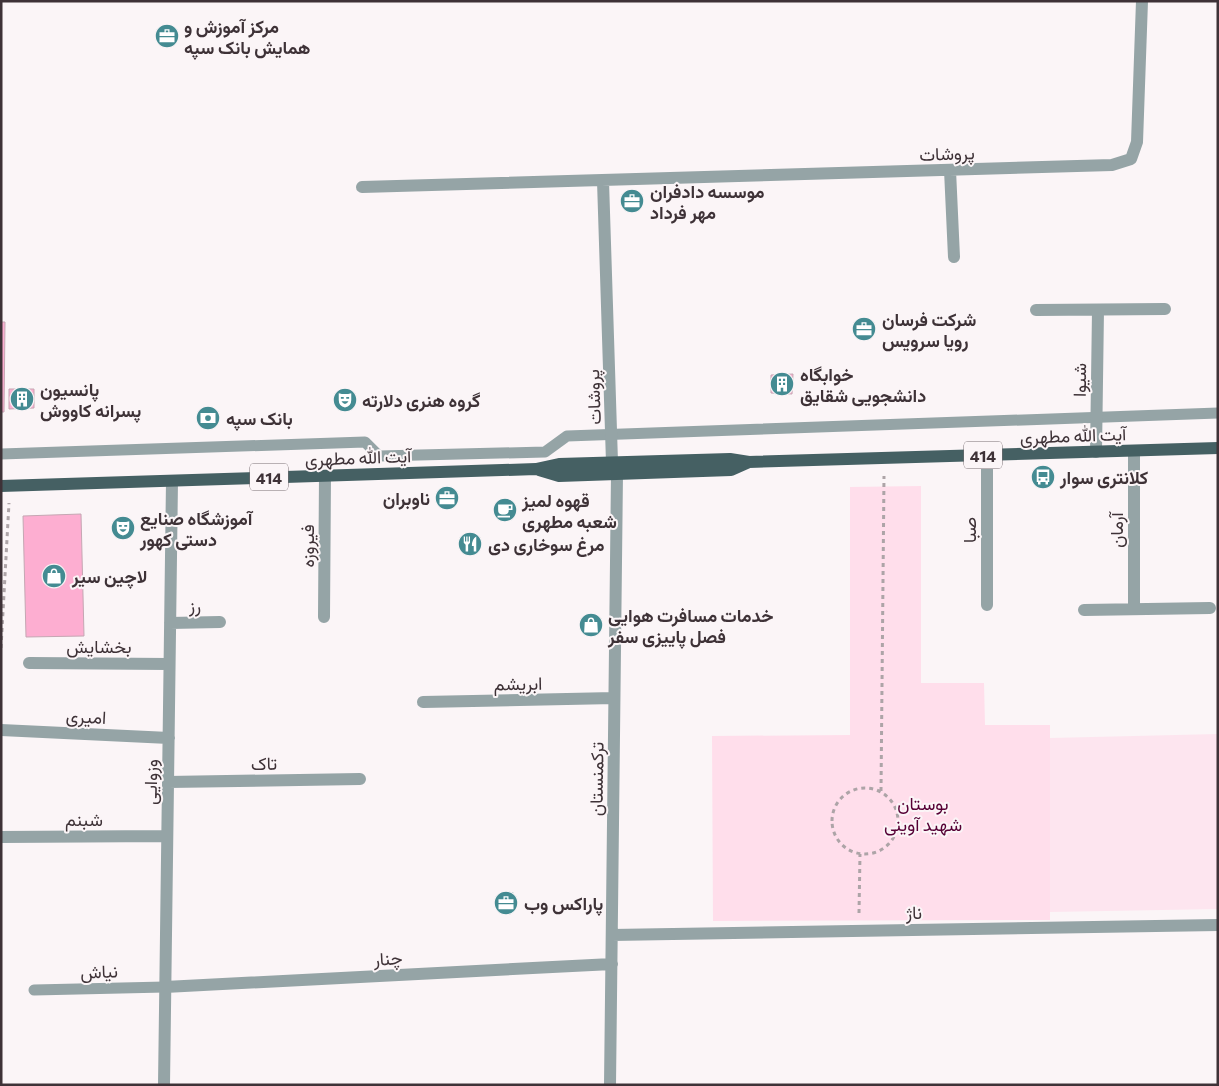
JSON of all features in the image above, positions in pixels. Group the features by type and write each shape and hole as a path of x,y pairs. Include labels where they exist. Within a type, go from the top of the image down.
{"main road":[{"name":"آیت الله مطهری","path":"6,486 536,469 559,476 615,468 731,470 749,462 1218,448"}],"street":[{"name":"پروشات","path":"362,188 1112,165 1131,159 1137,142 1142,1"},
{"path":"950,170 954,257"},
{"name":"پروشات","path":"603,180 611,434 615,468"},
{"path":"1036,310 1165,309"},
{"name":"شیوا","path":"1096,452 1098,310"},
{"name":"آرمان","path":"1134,451 1134,609"},
{"name":"صبا","path":"987,455 987,606"},
{"name":"ترکمنستان","path":"610,1085 615,468"},
{"name":"فیروزه","path":"324,617 325,476"},
{"name":"وزوایی","path":"164,1085 172,480"},
{"path":"1084,610 1210,608"},
{"name":"رز","path":"170,624 220,622"},
{"name":"بخشایش","path":"30,663 169,664"},
{"name":"ابریشم","path":"422,702 614,698"},
{"name":"امیری","path":"1,730 168,738"},
{"name":"تاک","path":"168,782 360,780"},
{"name":"شبنم","path":"1,837 167,836"},
{"name":"ناژ","path":"612,935 1218,925"},
{"name":"چنار","path":"165,987 612,964"}],"lane":[{"path":"1,454 366,442 379,456 545,452 567,436 1218,413"},
{"name":"نیاش","path":"34,990 165,987"}],"path":[{"path":"882,792 884,458"},
{"path":"1,648 6,486"},
{"path":"856,788 869,788 882,792 891,800 897,812 898,825 894,837 885,847 873,853 860,854 847,849 837,840 832,828 832,816 836,803 845,794 856,788"},
{"path":"859,930 860,854"}],"shaded area":[{"path":"1218,734 1218,909 1050,912 1050,738"}],"green space":[{"name":"بوستان شهید آوینی","path":"921,486 921,683 984,683 985,725 1050,725 1050,920 713,921 712,736 850,735 850,487"}],"building":[{"path":"1,322 5,322 4,412 1,412"},
{"name":"خوابگاه دانشجویی شقایق","path":"793,374 792,394 771,393 771,375"},
{"name":"پانسیون پسرانه کاووش","path":"9,389 34,389 34,408 9,409"},
{"name":"لاچین سیر","path":"81,514 84,636 26,637 23,516"}],"place":[{"name":"مرکز آموزش و همایش بانک سپه","path":"167,36"},
{"name":"موسسه دادفران مهر فرداد","path":"632,201"},
{"name":"شرکت فرسان رویا سرویس","path":"864,329"},
{"name":"خوابگاه دانشجویی شقایق","path":"782,384"},
{"name":"پانسیون پسرانه کاووش","path":"22,399"},
{"name":"گروه هنری دلارته","path":"345,400"},
{"name":"بانک سپه","path":"208,418"},
{"name":"کلانتری سوار","path":"1043,477"},
{"name":"ناوبران","path":"447,498"},
{"name":"قهوه لمیز شعبه مطهری","path":"505,510"},
{"name":"آموزشگاه صنایع دستی کهور","path":"123,528"},
{"name":"مرغ سوخاری دی","path":"470,544"},
{"name":"لاچین سیر","path":"54,576"},
{"name":"خدمات مسافرت هوایی فصل پاییزی سفر","path":"591,625"},
{"name":"پاراکس وب","path":"506,903"}]}
